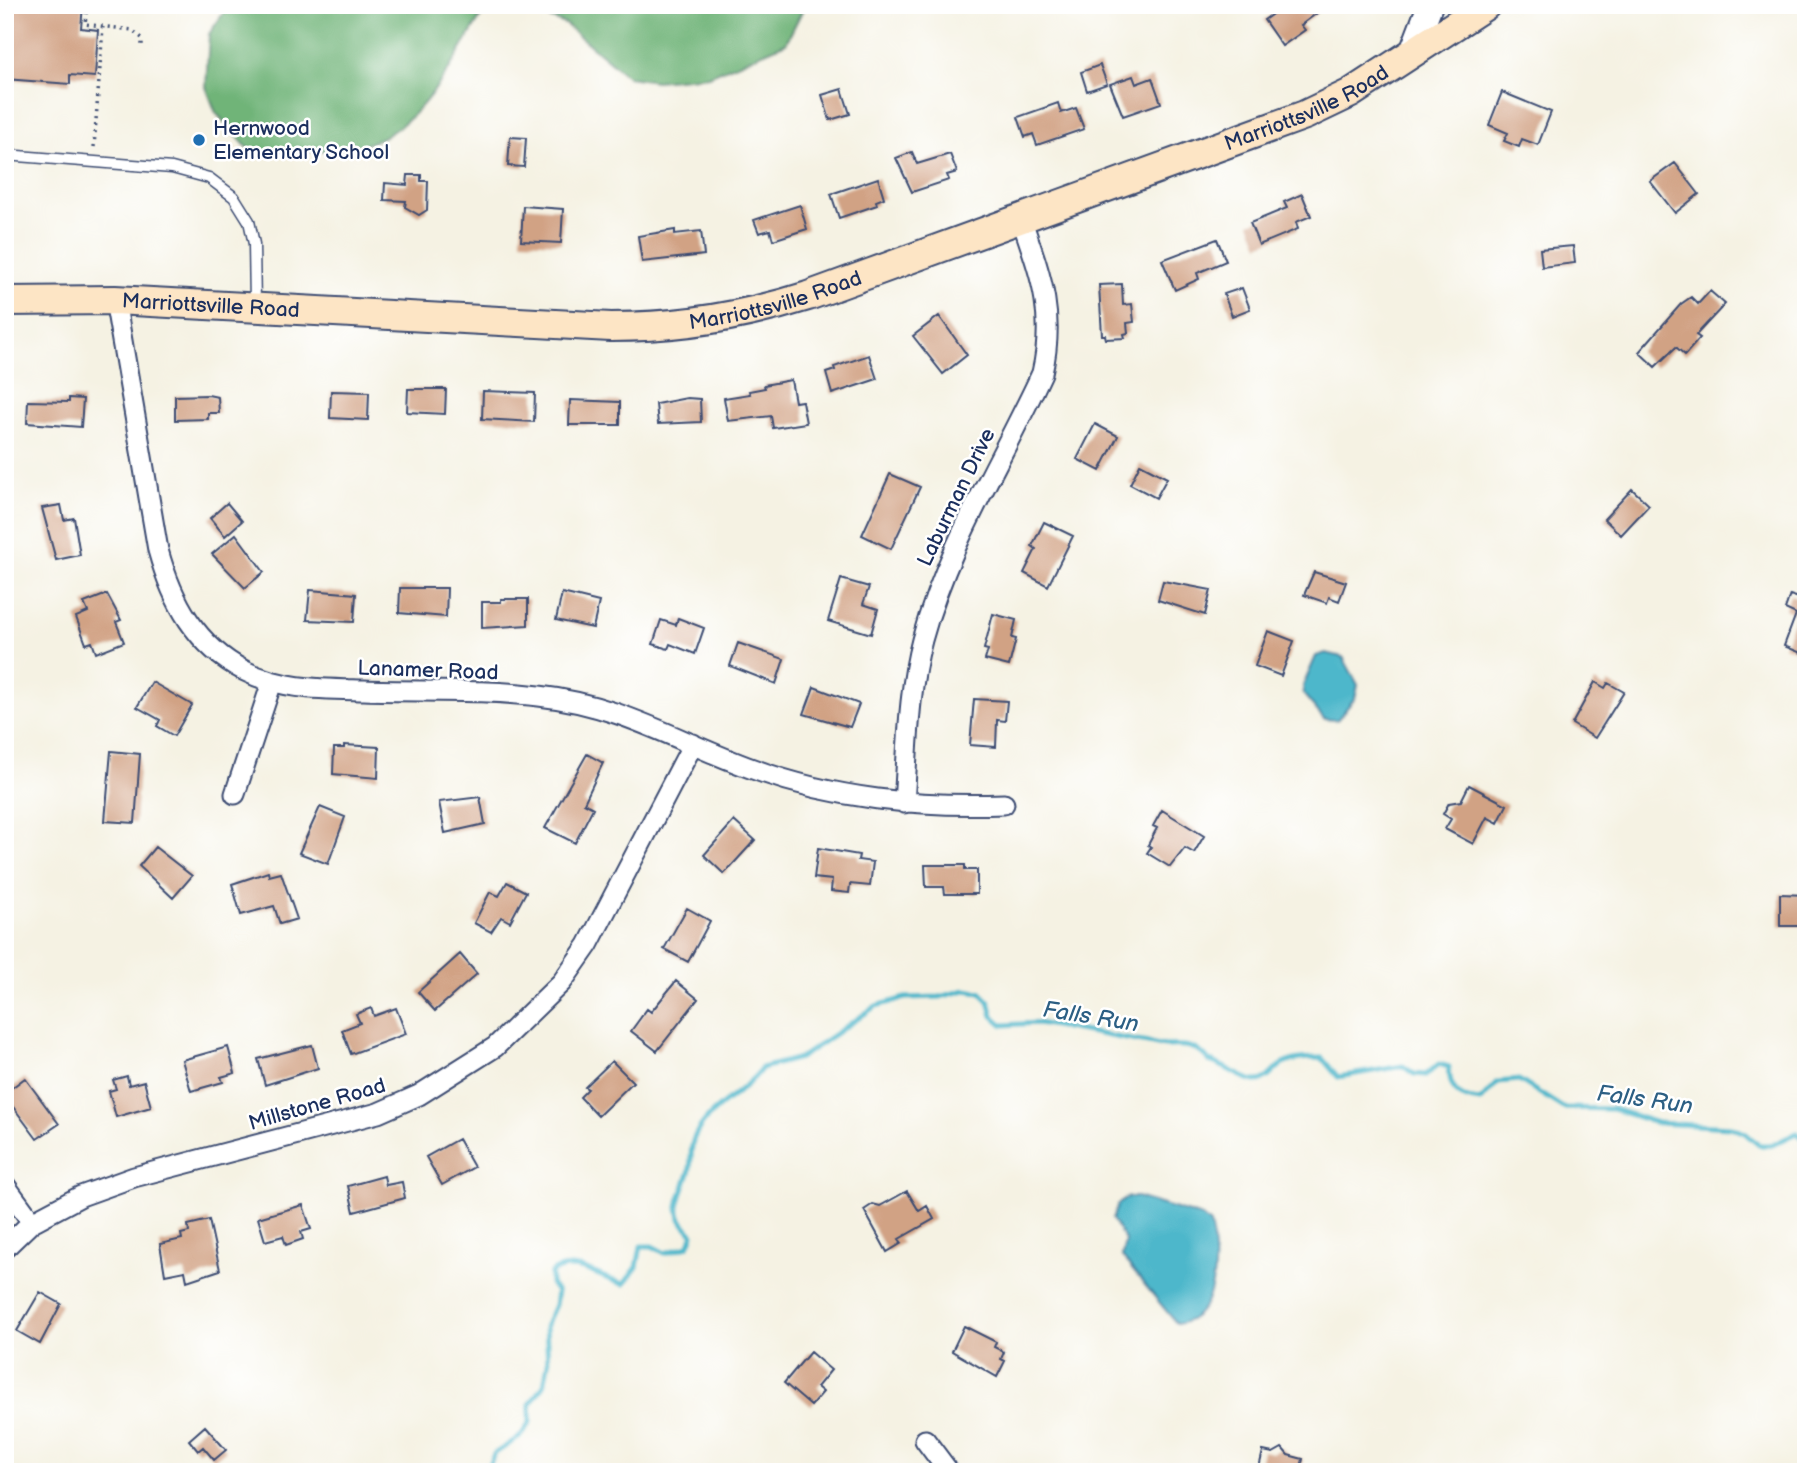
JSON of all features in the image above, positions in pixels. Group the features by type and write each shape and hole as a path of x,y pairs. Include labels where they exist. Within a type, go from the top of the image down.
{"main road":[{"name":"Marriottsville Road","path":"5,301 115,300 611,327 691,324 782,304 1317,110 1351,93 1486,5"}],"street":[{"path":"1412,52 1430,5"},
{"name":"Laburman Drive","path":"904,803 913,693 921,643 933,603 961,531 1042,373 1048,344 1044,285 1021,218"},
{"name":"Lanamer Road","path":"115,300 158,550 167,584 181,611 201,638 244,671 272,682 311,689 537,696 587,704 633,717 693,744 804,786 904,803 1004,804"},
{"path":"234,794 272,682"},
{"name":"Millstone Road","path":"5,1248 32,1222 80,1196 134,1177 378,1113 419,1095 495,1047 562,982 588,945 693,744"},
{"path":"5,1185 32,1222"},
{"path":"925,1440 949,1472"}],"lane":[{"path":"5,155 172,167 209,178 234,197 248,221 254,244 255,307"}],"path":[{"path":"87,5 85,24 132,30 142,38 142,47"},
{"path":"94,148 103,27"}],"green space":[{"path":"229,5 513,5 485,10 432,93 399,127 378,139 342,149 252,153 216,113 206,87 209,34"},
{"path":"517,5 805,5 786,43 709,76 656,81 628,77 565,24"}],"water":[{"path":"1326,653 1343,657 1358,685 1355,698 1337,720 1324,719 1304,695 1303,686 1316,656"},
{"path":"1128,1197 1137,1197 1202,1217 1210,1224 1214,1252 1212,1283 1201,1310 1191,1319 1177,1324 1122,1257 1125,1240 1112,1219 1118,1204"}],"building":[{"path":"5,5 83,5 81,28 98,30 95,77 70,75 70,84 5,79"},
{"path":"1285,5 1292,12 1302,5 1328,5 1301,25 1305,30 1282,46 1264,20"},
{"path":"1100,65 1107,84 1087,91 1081,72"},
{"path":"1133,76 1136,84 1152,78 1161,103 1123,116 1110,84"},
{"path":"842,89 850,114 830,120 822,95"},
{"path":"1502,92 1551,112 1538,145 1522,139 1519,147 1504,141 1508,133 1489,125"},
{"path":"1058,103 1061,113 1076,108 1084,129 1037,145 1033,134 1025,137 1018,117"},
{"path":"510,137 526,138 524,167 508,166"},
{"path":"912,152 917,164 950,154 957,172 947,175 949,180 912,192 896,158"},
{"path":"1675,163 1699,194 1675,213 1650,181"},
{"path":"408,175 421,175 421,181 428,181 427,210 419,215 405,207 406,201 384,200 385,183 407,185"},
{"path":"878,178 884,198 876,201 877,205 839,218 831,194"},
{"path":"1302,194 1311,216 1296,222 1298,229 1259,245 1250,223 1287,208 1284,202"},
{"path":"800,205 807,229 773,240 770,230 759,233 754,220"},
{"path":"523,206 563,209 561,243 521,241"},
{"path":"675,230 675,234 701,231 704,255 642,262 638,236"},
{"path":"1217,239 1226,261 1197,273 1199,279 1175,290 1162,260"},
{"path":"1573,246 1575,263 1542,267 1540,249"},
{"path":"1122,284 1123,305 1132,304 1134,322 1127,323 1128,333 1124,334 1125,338 1106,339 1105,335 1102,335 1099,285"},
{"path":"1242,288 1250,309 1232,316 1224,294"},
{"path":"1710,291 1725,304 1696,335 1700,338 1685,355 1676,347 1655,367 1639,352 1681,304 1691,297 1698,304"},
{"path":"939,316 967,355 943,374 913,336"},
{"path":"869,355 877,379 832,394 826,373 835,370 834,367"},
{"path":"791,380 795,402 802,401 806,423 773,428 771,416 728,421 724,398 750,394 749,391 765,388 764,385"},
{"path":"408,389 446,389 445,414 407,412"},
{"path":"331,391 369,392 368,420 330,418"},
{"path":"483,391 535,393 534,422 482,419"},
{"path":"175,396 218,397 219,413 208,413 208,419 175,420"},
{"path":"69,398 83,399 81,427 27,423 28,401 69,402"},
{"path":"687,398 700,399 701,422 658,424 656,404"},
{"path":"570,400 620,402 620,425 569,425"},
{"path":"1095,424 1118,436 1100,471 1077,459"},
{"path":"1140,464 1167,478 1156,498 1130,484"},
{"path":"890,474 920,487 891,549 862,535"},
{"path":"1632,489 1649,505 1621,535 1604,519"},
{"path":"227,503 242,521 225,536 210,518"},
{"path":"61,505 64,520 74,518 80,555 56,560 42,508"},
{"path":"1044,522 1073,536 1048,586 1024,573 1036,549 1032,546"},
{"path":"236,534 264,572 245,588 212,554"},
{"path":"1314,572 1346,582 1339,601 1329,597 1327,603 1304,595"},
{"path":"841,579 869,587 863,604 878,609 871,634 828,621"},
{"path":"1163,581 1211,590 1205,615 1158,600"},
{"path":"400,588 447,588 446,617 399,613"},
{"path":"310,590 356,594 354,622 307,620"},
{"path":"1806,592 1806,655 1784,646 1796,614 1785,609 1790,595 1802,599"},
{"path":"562,593 599,602 593,628 556,620"},
{"path":"107,594 121,620 116,622 124,642 96,653 92,642 86,644 76,617 88,612 84,603"},
{"path":"501,599 528,599 528,625 482,628 482,602 501,602"},
{"path":"993,614 1016,620 1012,638 1016,639 1009,666 985,660 988,650 984,649"},
{"path":"678,618 704,628 695,654 670,644 668,649 653,644 661,620 676,625"},
{"path":"1268,631 1294,641 1281,676 1255,666"},
{"path":"738,643 784,659 776,684 730,666"},
{"path":"152,682 192,705 174,736 157,726 160,720 137,707"},
{"path":"1595,682 1605,688 1608,683 1624,692 1595,738 1572,724"},
{"path":"814,687 859,704 850,727 804,714"},
{"path":"974,699 1007,701 1005,721 997,720 996,747 970,745"},
{"path":"344,745 379,747 378,778 333,774 334,748 344,748"},
{"path":"111,751 140,754 135,823 105,821"},
{"path":"587,754 603,763 584,803 593,808 575,843 545,828"},
{"path":"1469,785 1507,805 1498,823 1487,817 1473,844 1445,829 1451,819 1443,814 1449,803 1461,801"},
{"path":"480,797 485,824 445,833 439,802"},
{"path":"320,807 345,817 328,864 299,853"},
{"path":"1162,810 1204,836 1194,853 1185,848 1170,867 1147,853 1157,828 1153,826"},
{"path":"734,821 755,840 724,874 704,855"},
{"path":"155,847 192,876 173,898 139,866"},
{"path":"818,848 859,855 858,860 873,862 870,886 850,884 849,893 831,891 832,880 814,878"},
{"path":"925,865 965,865 965,870 977,870 977,894 945,894 944,887 926,887"},
{"path":"268,872 269,876 281,873 297,919 280,924 274,906 241,915 232,884"},
{"path":"507,882 526,892 510,922 501,917 491,932 474,923 490,892 499,896"},
{"path":"1780,894 1806,895 1806,926 1780,926"},
{"path":"687,908 710,921 688,962 664,949"},
{"path":"460,954 477,974 435,1011 418,992"},
{"path":"676,981 698,999 657,1051 631,1031 647,1009 651,1012"},
{"path":"371,1008 374,1016 396,1008 406,1034 351,1054 342,1030 360,1023 356,1014"},
{"path":"312,1045 318,1068 265,1085 258,1059"},
{"path":"228,1047 235,1073 221,1077 223,1082 191,1091 182,1060"},
{"path":"612,1061 633,1082 598,1116 580,1097 588,1089 585,1087"},
{"path":"127,1076 129,1085 144,1081 151,1107 116,1117 109,1091 116,1089 113,1080"},
{"path":"25,1078 59,1124 37,1139 5,1096 5,1093"},
{"path":"458,1139 474,1167 442,1185 426,1157"},
{"path":"384,1176 386,1185 402,1182 405,1198 354,1212 348,1186"},
{"path":"907,1191 919,1211 927,1206 934,1219 899,1239 902,1243 887,1252 864,1210 873,1204 880,1206"},
{"path":"303,1205 311,1229 301,1232 303,1239 286,1245 283,1236 265,1241 258,1218"},
{"path":"209,1220 220,1270 187,1281 185,1271 165,1275 160,1244 182,1239 181,1234 189,1232 188,1225"},
{"path":"40,1292 61,1304 40,1344 17,1331"},
{"path":"964,1326 996,1342 994,1347 1004,1352 1001,1359 1005,1361 997,1377 952,1351"},
{"path":"810,1352 831,1370 817,1387 823,1392 811,1406 784,1383"},
{"path":"205,1426 226,1450 214,1460 203,1447 198,1451 189,1440"},
{"path":"1282,1448 1288,1455 1303,1459 1300,1472 1258,1472 1263,1451 1273,1453"}],"waterway":[{"name":"Falls Run","path":"486,1472 494,1454 521,1436 530,1422 530,1404 544,1385 548,1364 546,1325 555,1305 557,1292 551,1284 551,1273 560,1268 579,1268 624,1284 637,1267 641,1246 652,1246 665,1253 688,1246 693,1234 681,1219 678,1206 689,1171 694,1138 707,1118 762,1068 800,1058 876,1006 905,998 940,997 965,990 980,992 989,1001 993,1016 1003,1025 1038,1023 1165,1046 1190,1047 1209,1061 1255,1081 1267,1077 1283,1064 1302,1059 1322,1058 1338,1077 1403,1066 1414,1074 1426,1075 1439,1064 1449,1067 1451,1082 1457,1092 1473,1100 1480,1101 1498,1082 1519,1080 1563,1108 1613,1109 1657,1123 1731,1127 1745,1133 1759,1145 1772,1145 1797,1133 1806,1141"}],"place":[{"name":"Hernwood Elementary School","path":"199,140"}]}
